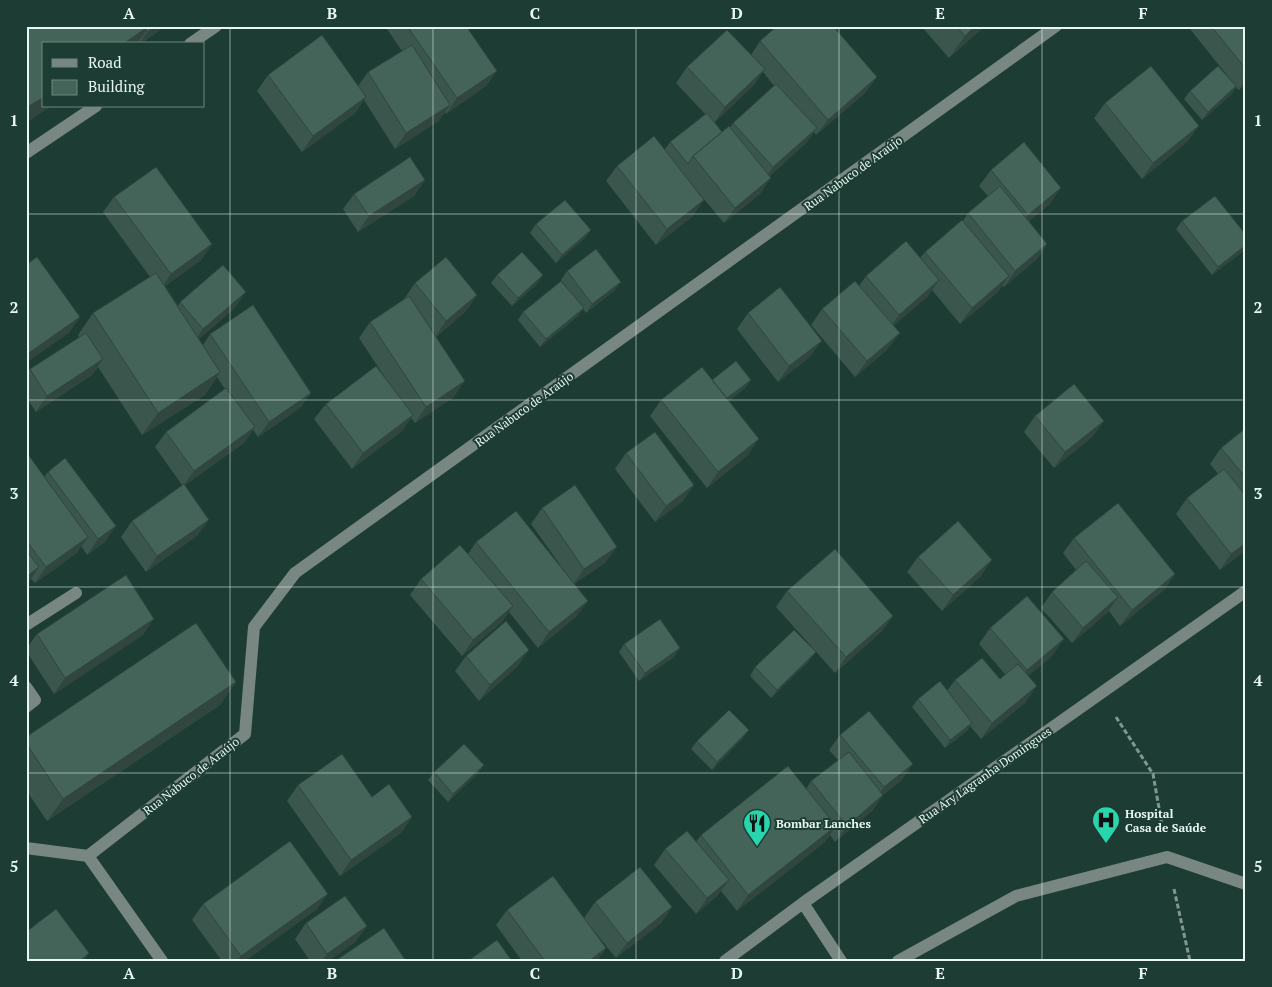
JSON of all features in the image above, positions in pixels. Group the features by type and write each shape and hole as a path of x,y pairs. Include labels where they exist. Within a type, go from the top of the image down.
{"street":[{"path":"193,42 216,26"},
{"name":"Rua Nabuco de Araújo","path":"88,856 246,734 254,627 295,573 1056,26"},
{"path":"26,153 93,108"},
{"name":"Rua Ary Lagranha Domingues","path":"726,961 803,903 1246,591"},
{"path":"26,625 76,593"},
{"path":"26,687 35,700 26,707"},
{"path":"26,848 88,856 162,961"},
{"path":"898,961 1016,896 1168,857 1246,884"},
{"path":"803,903 837,958"}],"path":[{"path":"1099,694 1124,728 1153,774 1190,961"}],"building":[{"path":"26,26 149,26 126,42 42,42 42,98 26,108"},
{"path":"149,26 155,26 147,32 146,30"},
{"path":"407,26 466,26 497,71 457,98"},
{"path":"777,26 833,26 877,77 828,120 760,41"},
{"path":"956,26 975,26 965,36"},
{"path":"1211,26 1246,26 1246,69"},
{"path":"727,30 765,69 725,107 687,67"},
{"path":"322,35 366,97 313,136 268,75"},
{"path":"412,45 450,105 406,133 368,72"},
{"path":"1151,66 1199,126 1153,163 1105,103"},
{"path":"1218,66 1236,86 1208,112 1190,91"},
{"path":"776,84 817,128 773,167 733,123"},
{"path":"707,113 722,132 693,156 688,164 670,142"},
{"path":"729,126 771,178 735,208 693,156"},
{"path":"654,136 704,200 667,229 617,166"},
{"path":"1024,142 1061,188 1028,215 991,170"},
{"path":"410,157 425,180 369,216 354,194"},
{"path":"156,167 212,244 171,274 114,197"},
{"path":"1000,186 1047,244 1015,271 968,213"},
{"path":"1215,196 1246,235 1246,245 1218,267 1182,221"},
{"path":"565,200 591,230 562,255 536,224"},
{"path":"962,220 1009,276 972,308 925,252"},
{"path":"906,241 939,280 899,315 866,276"},
{"path":"596,249 621,282 592,304 567,271"},
{"path":"522,252 543,275 518,298 497,275"},
{"path":"37,257 80,317 26,355 26,265"},
{"path":"446,257 477,295 446,321 415,283"},
{"path":"223,265 246,292 203,329 180,302"},
{"path":"156,273 220,372 158,413 93,313"},
{"path":"561,281 584,308 546,339 523,312"},
{"path":"855,281 900,333 867,361 822,309"},
{"path":"780,287 822,341 789,366 748,313"},
{"path":"409,296 465,381 426,407 370,322"},
{"path":"253,305 311,393 269,422 210,334"},
{"path":"86,333 103,359 47,396 30,369"},
{"path":"736,361 751,380 727,398 712,380"},
{"path":"376,366 413,415 363,453 326,404"},
{"path":"702,367 759,439 718,472 661,400"},
{"path":"1074,384 1104,421 1065,452 1035,416"},
{"path":"226,388 255,427 194,471 166,432"},
{"path":"1246,428 1246,478 1221,448"},
{"path":"655,432 694,485 666,506 626,453"},
{"path":"27,453 88,537 46,567 26,540"},
{"path":"65,458 116,526 98,539 48,472"},
{"path":"1224,469 1246,496 1246,543 1231,554 1187,498"},
{"path":"184,484 209,520 157,556 132,521"},
{"path":"575,485 617,547 584,569 542,508"},
{"path":"1118,503 1175,574 1132,610 1074,538"},
{"path":"516,511 588,601 549,632 476,542"},
{"path":"958,521 992,560 953,595 918,557"},
{"path":"460,545 513,606 473,640 421,579"},
{"path":"835,549 893,616 846,657 787,591"},
{"path":"26,550 39,567 26,577"},
{"path":"1086,561 1118,597 1083,628 1052,592"},
{"path":"126,575 154,619 65,678 37,634"},
{"path":"1027,596 1064,639 1027,670 990,628"},
{"path":"660,619 680,648 645,673 624,644"},
{"path":"506,621 529,650 490,685 466,656"},
{"path":"196,623 236,682 63,799 26,743 26,737"},
{"path":"794,630 816,652 777,690 755,667"},
{"path":"982,658 1000,679 1018,664 1037,686 992,723 955,680"},
{"path":"940,681 972,723 950,740 918,699"},
{"path":"729,710 749,730 717,762 697,741"},
{"path":"869,711 913,764 884,787 840,735"},
{"path":"464,744 484,765 453,794 434,772"},
{"path":"849,752 883,795 847,826 811,781"},
{"path":"342,754 372,797 389,784 412,817 351,860 298,785"},
{"name":"Bombar Lanches","path":"788,766 836,826 748,895 701,835"},
{"path":"687,831 729,880 707,898 665,849"},
{"path":"290,841 328,894 241,956 203,904"},
{"path":"640,867 672,907 627,943 595,902"},
{"path":"553,876 606,948 589,961 545,961 507,910"},
{"path":"345,896 367,926 327,954 306,923"},
{"path":"56,909 89,953 80,961 28,961 26,958 26,932"},
{"path":"384,928 406,961 339,961 338,959"},
{"path":"497,940 512,961 468,961"}],"place":[{"name":"Hospital Casa de Saúde","path":"1106,844"},
{"name":"Bombar Lanches","path":"757,847"}]}
